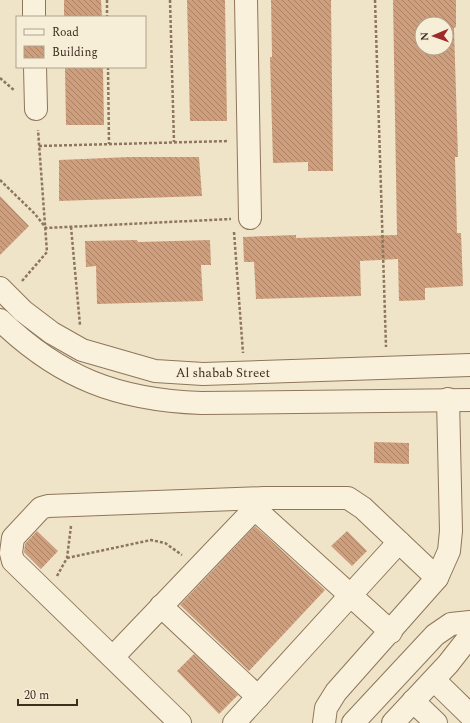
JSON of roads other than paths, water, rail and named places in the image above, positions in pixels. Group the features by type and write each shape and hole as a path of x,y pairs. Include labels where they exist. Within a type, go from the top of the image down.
{"street":[{"path":"34,0 34,16"},
{"path":"246,0 250,218"},
{"path":"35,68 36,109"},
{"name":"Al shabab Street","path":"4,292 52,334 82,350 155,371 204,374 470,365"},
{"path":"0,320 40,354 69,372 100,386 133,396 167,402 201,403 470,400"},
{"path":"324,723 326,708 336,692 391,632 437,578 446,560 451,541 448,400"},
{"path":"180,723 13,561 11,553 14,538 42,508 73,505 260,503 348,498 363,508 437,578"},
{"path":"260,503 349,596 391,632"},
{"path":"113,657 260,503"},
{"path":"234,723 398,542"},
{"path":"161,606 258,698"},
{"path":"352,723 443,628 456,623 470,622"},
{"path":"393,723 434,680 470,636"},
{"path":"434,680 466,714"},
{"path":"413,701 436,723"}]}
